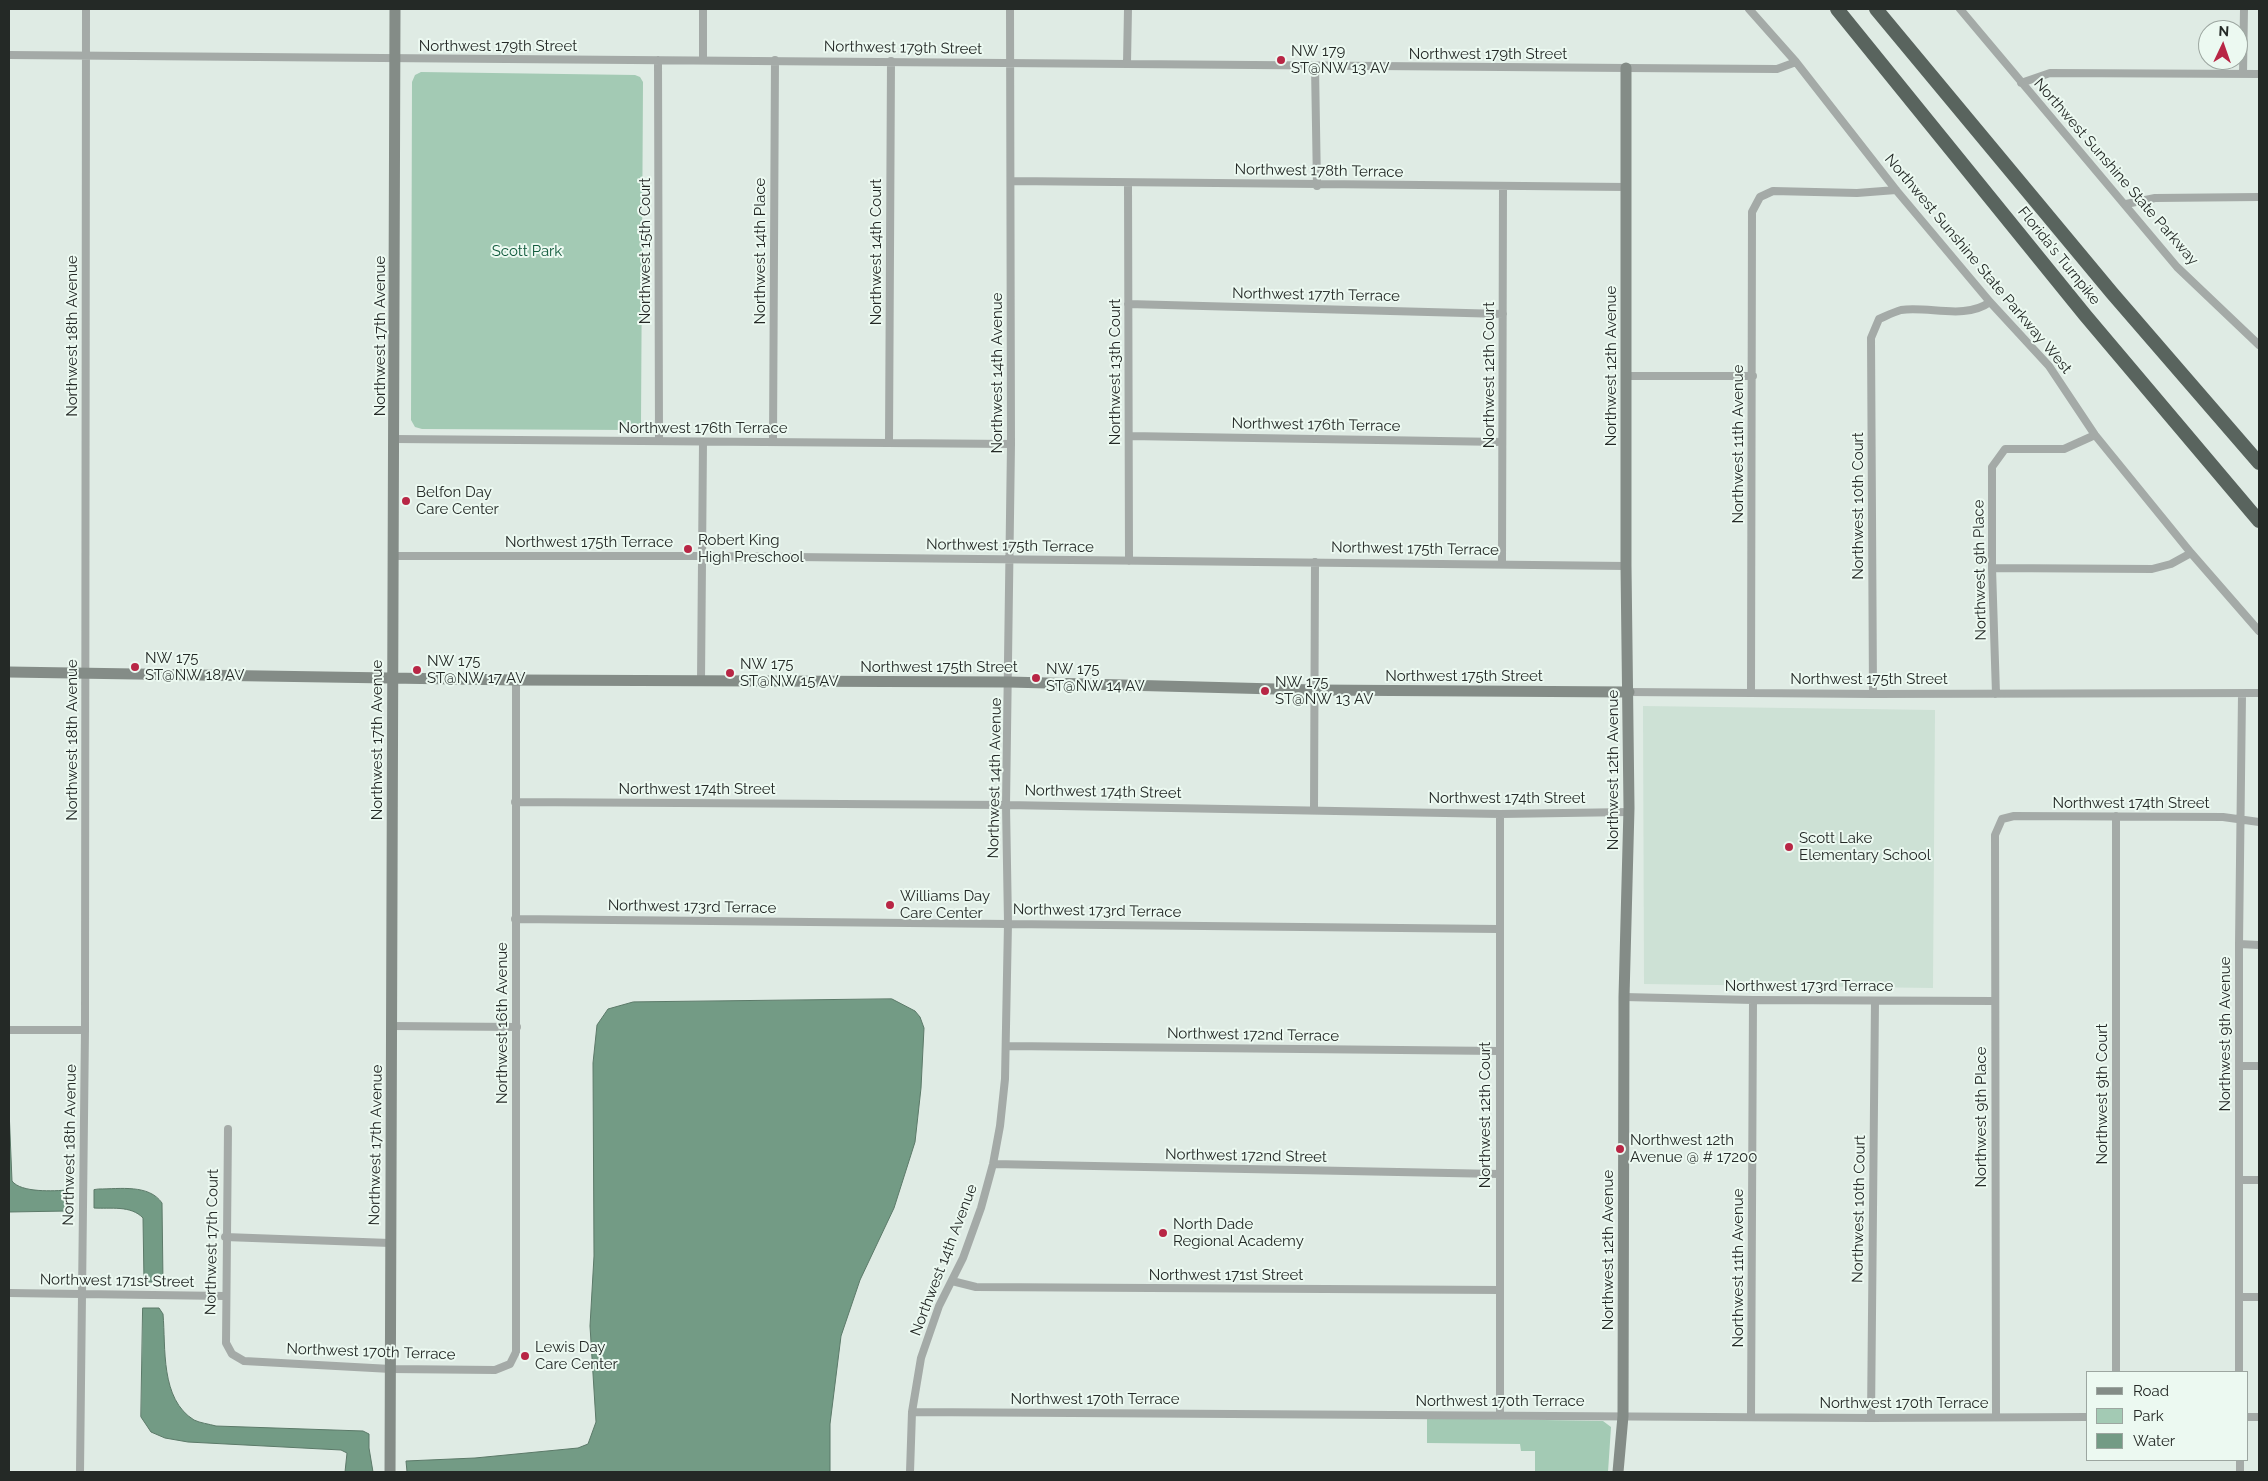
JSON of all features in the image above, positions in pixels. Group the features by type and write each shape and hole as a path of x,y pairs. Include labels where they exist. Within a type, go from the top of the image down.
{"highway":[{"name":"Florida's Turnpike","path":"1837,9 2079,307 2259,521"},
{"name":"Florida's Turnpike","path":"1876,9 2112,293 2259,463"}],"street":[{"name":"Northwest 18th Avenue","path":"80,1472 85,1030 86,9"},
{"name":"Northwest 17th Avenue","path":"390,1472 395,9"},
{"path":"703,60 704,9"},
{"name":"Northwest 14th Avenue","path":"910,1472 912,1412 922,1358 939,1306 952,1281 981,1208 993,1164 1000,1126 1007,1046 1008,923 1006,805 1010,682 1011,444 1010,9"},
{"path":"1127,63 1128,9"},
{"name":"Northwest Sunshine State Parkway West","path":"1749,9 1796,62 1896,190 1990,302 2049,366 2095,435 2259,631"},
{"name":"Northwest Sunshine State Parkway","path":"1960,9 2021,83 2126,204 2177,267 2253,334 2259,345"},
{"path":"2243,74 2244,9"},
{"name":"Northwest 179th Street","path":"9,55 1777,69 1796,62"},
{"name":"Northwest 15th Court","path":"658,60 659,441"},
{"name":"Northwest 14th Place","path":"773,442 775,60"},
{"name":"Northwest 14th Court","path":"889,443 891,61"},
{"path":"1315,66 1317,186"},
{"name":"Northwest 12th Avenue","path":"1618,1472 1623,1416 1624,998 1630,812 1626,566 1626,68"},
{"path":"2021,83 2050,73 2259,74"},
{"name":"Northwest 178th Terrace","path":"1011,181 1317,186 1626,188"},
{"name":"Northwest 13th Court","path":"1128,183 1129,561"},
{"name":"Northwest 12th Court","path":"1502,564 1503,186"},
{"name":"Northwest 11th Avenue","path":"1751,693 1752,212 1760,197 1773,192 1857,193 1896,190"},
{"path":"2126,204 2155,198 2259,197"},
{"name":"Northwest 10th Court","path":"1873,694 1871,338 1879,319 1901,310 1967,311 1982,308 1990,302"},
{"name":"Northwest 177th Terrace","path":"1128,304 1503,314"},
{"path":"1626,376 1753,376"},
{"name":"Northwest 9th Place","path":"1996,694 1992,568 1992,468 2005,449 2064,449 2095,435"},
{"name":"Northwest 176th Terrace","path":"1129,436 1502,442"},
{"name":"Northwest 176th Terrace","path":"395,439 1011,444"},
{"path":"701,681 703,442"},
{"path":"1992,568 2152,569 2171,564 2192,553"},
{"name":"Northwest 175th Terrace","path":"393,556 702,556 1626,566"},
{"path":"1314,809 1315,562"},
{"name":"Northwest 175th Street","path":"9,672 516,680 1010,682 1314,690 1873,694 2242,695 2259,693"},
{"name":"Northwest 16th Avenue","path":"510,1364 516,1352 516,680"},
{"name":"Northwest 9th Avenue","path":"2239,1371 2239,944 2242,695"},
{"name":"Northwest 174th Street","path":"515,802 1006,805 1314,809 1500,814 1630,812"},
{"name":"Northwest 12th Court","path":"1500,814 1498,1174 1500,1415"},
{"name":"Northwest 174th Street","path":"2002,820 2014,816 2116,816 2223,817 2259,822"},
{"name":"Northwest 9th Court","path":"2116,816 2116,1371"},
{"name":"Northwest 9th Place","path":"1996,1416 1995,835 2002,820"},
{"name":"Northwest 173rd Terrace","path":"515,919 1499,929"},
{"path":"2239,944 2259,945"},
{"name":"Northwest 173rd Terrace","path":"1624,998 1994,1001"},
{"name":"Northwest 11th Avenue","path":"1751,1417 1753,1000"},
{"name":"Northwest 10th Court","path":"1871,1418 1875,1001"},
{"path":"392,1026 517,1027"},
{"path":"9,1030 85,1030"},
{"name":"Northwest 172nd Terrace","path":"1007,1046 1499,1051"},
{"path":"2239,1066 2259,1066"},
{"name":"Northwest 17th Court","path":"228,1129 225,1296 226,1343 232,1354"},
{"name":"Northwest 172nd Street","path":"993,1164 1498,1174"},
{"path":"2239,1180 2259,1180"},
{"path":"225,1237 390,1243"},
{"name":"Northwest 171st Street","path":"952,1281 976,1286 1500,1290"},
{"name":"Northwest 171st Street","path":"9,1293 225,1296"},
{"path":"2239,1297 2259,1297"},
{"name":"Northwest 170th Terrace","path":"232,1354 244,1360 391,1369 495,1370 510,1364"},
{"name":"Northwest 170th Terrace","path":"912,1412 1871,1418 2086,1417"}],"shaded area":[{"name":"Scott Lake Elementary School","path":"1643,706 1935,710 1933,988 1644,984"}],"green space":[{"name":"Scott Park","path":"421,72 635,75 640,77 643,82 641,423 639,428 633,430 422,429 415,427 411,420 412,82 415,75"},
{"path":"1427,1418 1603,1421 1611,1427 1608,1472 1535,1472 1535,1451 1521,1451 1520,1444 1427,1443"}],"water":[{"path":"892,999 915,1011 920,1017 924,1028 921,1088 915,1142 894,1208 860,1280 841,1336 830,1424 830,1472 407,1472 406,1461 475,1458 578,1448 588,1444 596,1422 590,1326 594,1256 593,1063 597,1025 608,1009 633,1002"},
{"path":"9,1109 12,1181 23,1188 47,1191 68,1190 68,1211 9,1212"},
{"path":"125,1188 142,1190 150,1193 162,1203 163,1282 144,1282 143,1218 133,1211 126,1209 94,1208 94,1190"},
{"path":"143,1308 159,1308 163,1314 165,1357 170,1386 175,1399 183,1411 194,1420 216,1426 363,1431 369,1434 373,1472 345,1472 347,1453 341,1450 188,1442 165,1438 151,1432 141,1417"}],"place":[{"name":"NW 179 ST@NW 13 AV","path":"1281,60"},
{"name":"Belfon Day Care Center","path":"406,501"},
{"name":"Robert King High Preschool","path":"688,549"},
{"name":"NW 175 ST@NW 18 AV","path":"135,667"},
{"name":"NW 175 ST@NW 17 AV","path":"417,670"},
{"name":"NW 175 ST@NW 15 AV","path":"730,673"},
{"name":"NW 175 ST@NW 14 AV","path":"1036,678"},
{"name":"NW 175 ST@NW 13 AV","path":"1265,691"},
{"name":"Scott Lake Elementary School","path":"1789,847"},
{"name":"Williams Day Care Center","path":"890,905"},
{"name":"Northwest 12th Avenue @ # 17200","path":"1620,1149"},
{"name":"North Dade Regional Academy","path":"1163,1233"},
{"name":"Lewis Day Care Center","path":"525,1356"}]}
